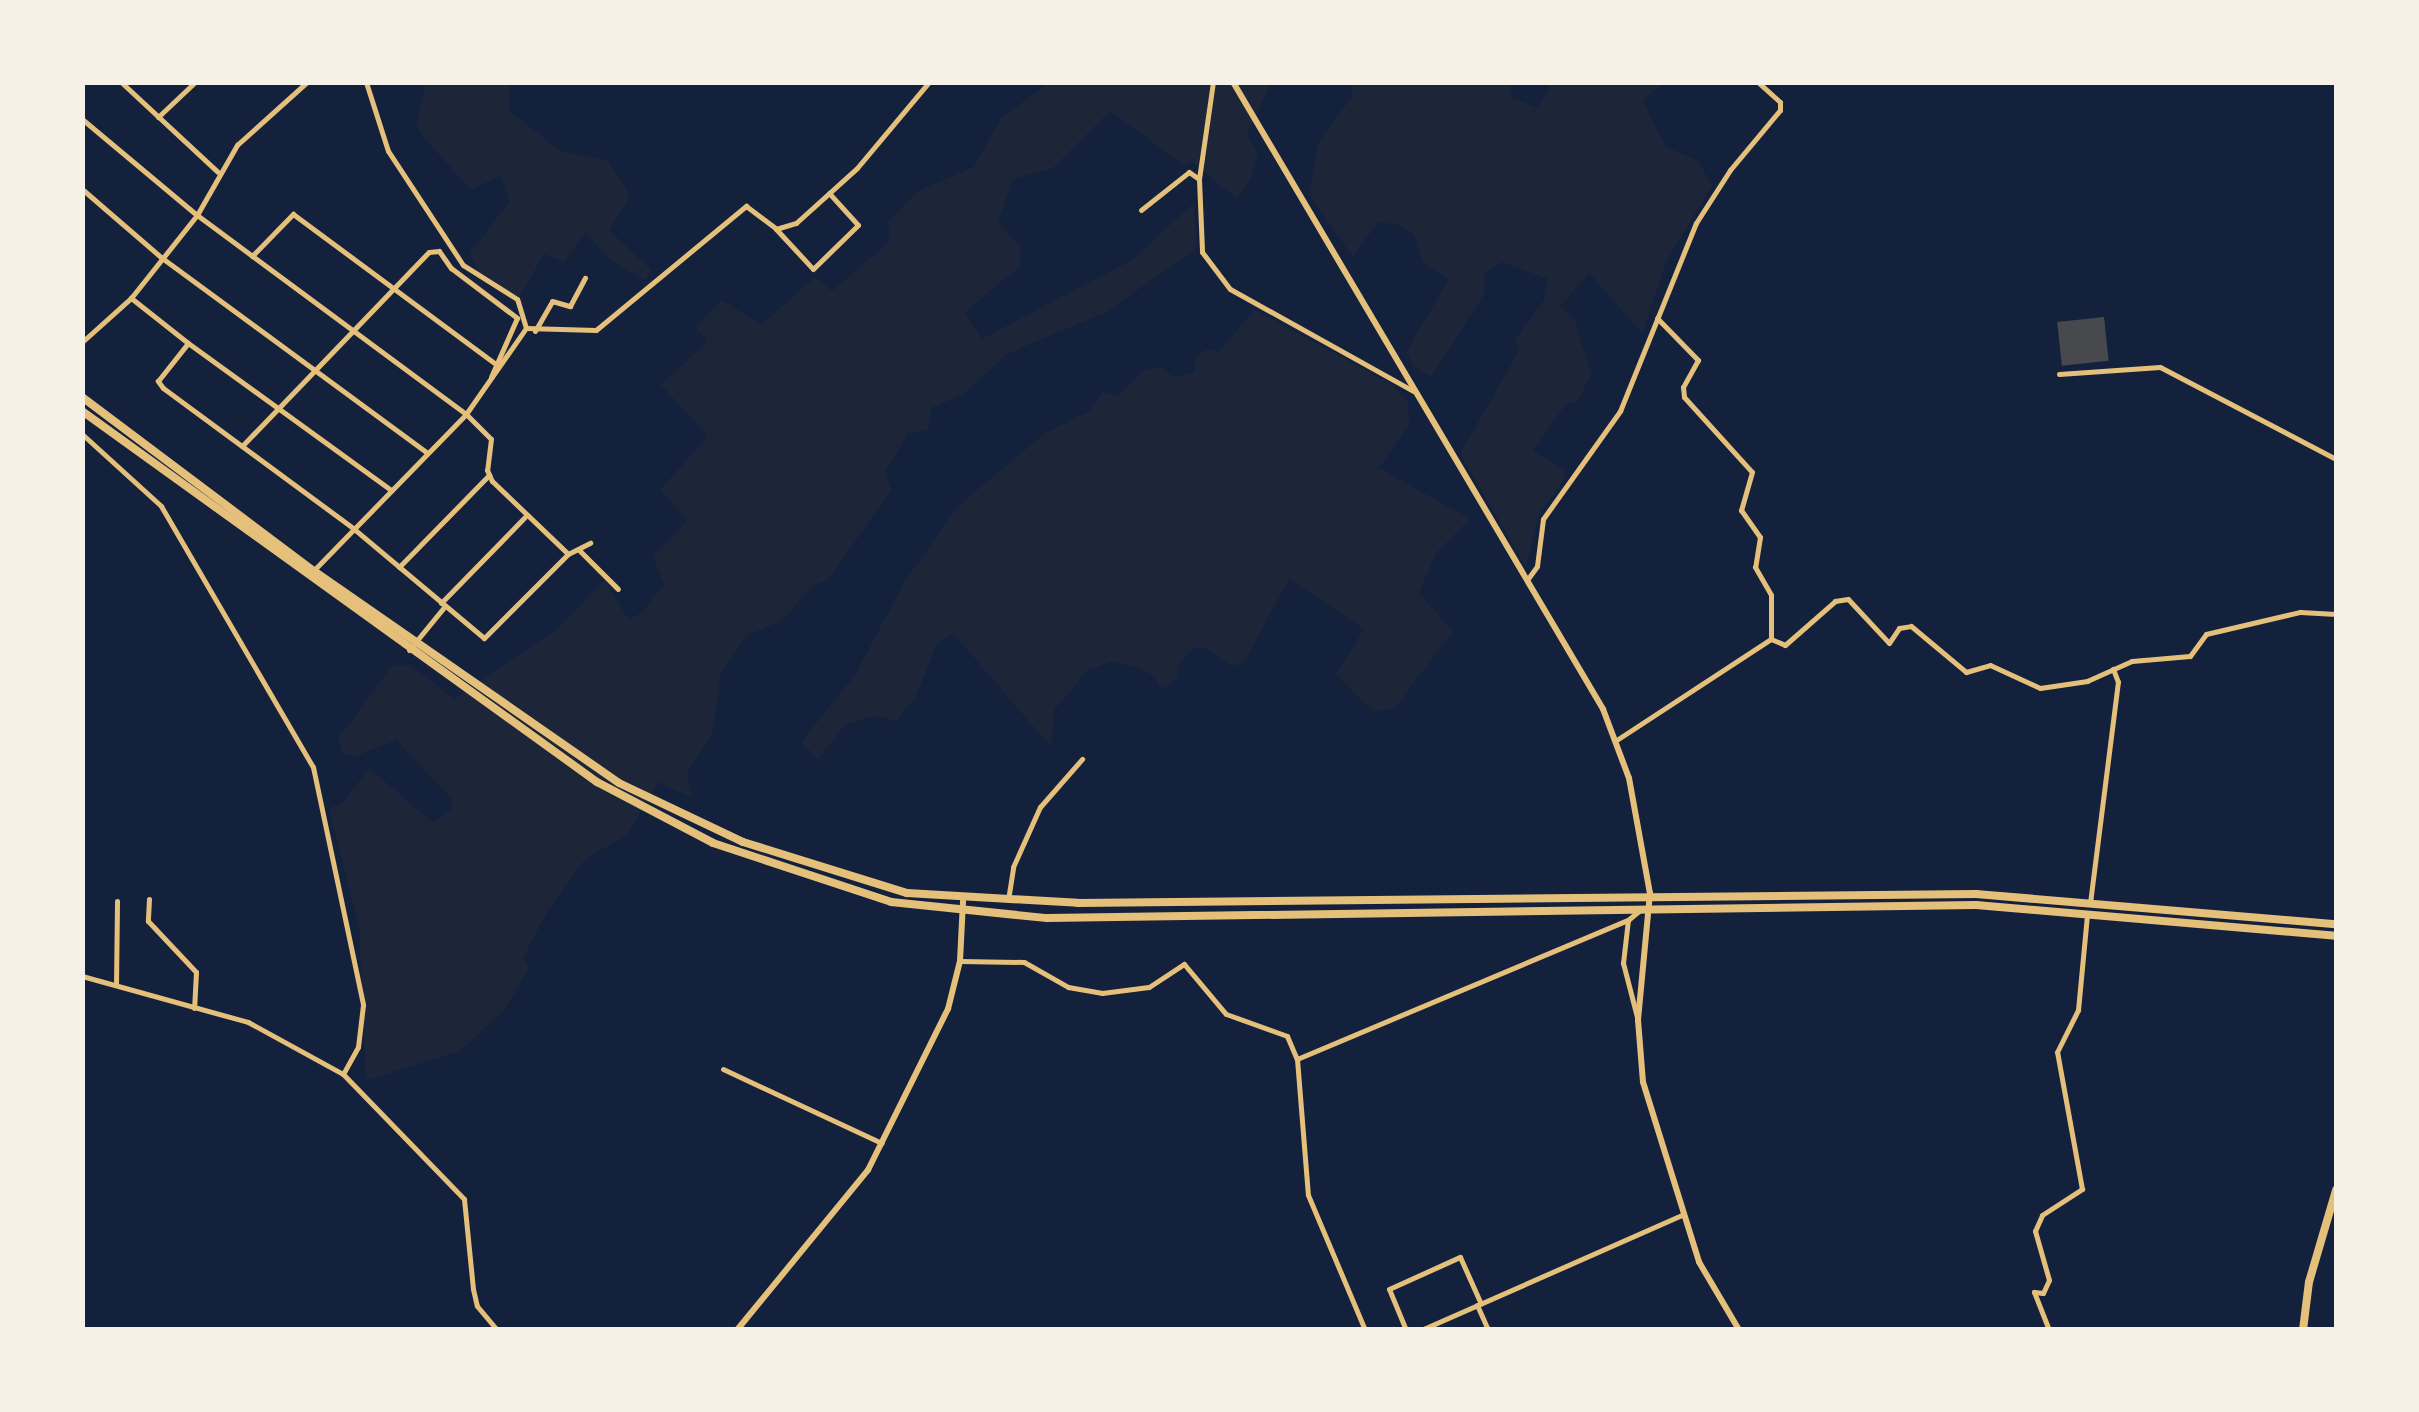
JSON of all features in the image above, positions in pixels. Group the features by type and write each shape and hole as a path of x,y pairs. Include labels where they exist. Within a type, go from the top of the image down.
{"main road":[{"path":"82,398 311,574"},
{"path":"82,411 412,647 522,733 661,820 774,867 891,902 1047,918 1976,905 2336,936"},
{"path":"412,647 603,772 687,820 857,880 964,901 1650,893 1976,894 2336,924"},
{"path":"2303,1330 2309,1282 2336,1190"}],"street":[{"path":"120,82 218,172"},
{"path":"158,117 195,82"},
{"path":"82,342 131,298 197,215 218,172 270,111 308,82"},
{"path":"366,82 388,151 462,265 517,299 526,328"},
{"path":"776,229 796,223 829,194 929,82"},
{"path":"1213,82 1199,179 1202,252 1230,290 1414,391"},
{"path":"1233,82 1527,580 1615,741 1629,778 1650,893 1638,1020 1643,1082 1699,1262 1740,1330"},
{"path":"1527,580 1538,566 1543,518 1620,410 1696,223 1730,170 1780,110 1780,102 1758,82"},
{"path":"82,119 197,215 466,414 491,439 489,476 400,567"},
{"path":"1141,210 1188,172 1199,179"},
{"path":"82,189 162,258 427,454"},
{"path":"526,328 596,330 746,206 776,229 813,269 858,225 829,194"},
{"path":"252,256 293,214 494,363"},
{"path":"242,446 389,288 422,256 439,251 451,268 517,318 494,363 491,380"},
{"path":"536,331 552,301 570,306 585,278"},
{"path":"131,298 391,490"},
{"path":"1657,318 1698,360 1684,398 1752,472 1742,510 1760,537 1755,567 1771,595 1771,639"},
{"path":"311,574 466,414 526,328"},
{"path":"188,343 158,380 354,528 443,604 490,636 568,554 590,543"},
{"path":"2059,374 2160,367 2336,459"},
{"path":"82,434 161,506 313,767 363,1005 358,1047 344,1074"},
{"path":"489,476 525,517 568,554"},
{"path":"412,647 443,604 525,517"},
{"path":"579,550 618,589"},
{"path":"1771,639 1785,645 1835,600 1848,598 1889,642 1899,628 1910,626 1966,672 1990,665 2040,688 2087,681 2114,668 2190,656 2206,634 2300,612 2336,614"},
{"path":"1615,741 1771,639"},
{"path":"2049,1330 2034,1292 2042,1293 2048,1280 2035,1231 2042,1214 2082,1189 2058,1052 2078,1010 2118,682 2114,668"},
{"path":"1008,900 1013,867 1040,806 1082,759"},
{"path":"149,899 148,920 196,972 194,1008"},
{"path":"116,985 118,901"},
{"path":"737,1330 834,1219 882,1143 940,1026 960,961 964,901"},
{"path":"1297,1060 1602,925 1628,920 1646,910"},
{"path":"1628,920 1624,963 1638,1020"},
{"path":"960,961 1024,962 1068,987 1102,993 1149,987 1184,964 1226,1014 1287,1036 1297,1060 1308,1195 1364,1330"},
{"path":"82,976 248,1022 344,1074 464,1199 472,1289 477,1306 497,1330"},
{"path":"723,1069 882,1143"},
{"path":"1421,1330 1682,1215"},
{"path":"1406,1330 1389,1289 1460,1257 1488,1330"}],"shaded area":[{"path":"426,83 510,83 509,111 561,151 608,161 630,196 609,230 651,270 645,280 609,259 585,232 564,262 544,254 520,296 510,297 480,275 470,253 510,201 501,175 471,190 426,140 416,125"},
{"path":"1049,83 1271,83 1247,135 1258,154 1250,180 1237,199 1192,162 1184,165 1110,111 1053,168 1013,179 998,222 1021,247 1020,266 964,313 982,339 1132,260 1194,203 1197,248 1106,312 1007,354 964,394 931,408 928,430 908,433 885,472 891,490 828,580 812,586 782,621 747,635 721,673 712,735 687,772 692,798 658,782 627,835 585,859 547,912 523,958 529,969 504,1010 460,1051 366,1080 359,926 329,808 342,804 369,768 433,823 451,810 453,800 396,740 354,757 342,753 338,739 392,666 411,665 454,699 557,629 604,580 629,620 644,611 664,584 653,556 688,520 660,490 708,436 661,385 708,341 696,327 722,300 761,325 815,277 832,291 890,241 888,222 918,191 974,167 1001,118"},
{"path":"1352,83 1510,83 1512,98 1537,108 1552,83 1665,83 1643,100 1650,117 1666,147 1697,160 1712,185 1666,262 1642,333 1589,273 1560,306 1574,318 1591,373 1578,401 1565,405 1533,451 1564,470 1565,478 1538,516 1526,567 1460,454 1519,351 1515,340 1544,300 1548,279 1502,262 1484,274 1485,293 1431,376 1415,368 1406,352 1449,280 1423,263 1414,234 1399,225 1378,222 1353,257 1309,194 1318,143 1351,98"},
{"path":"1255,310 1393,385 1408,402 1409,424 1379,468 1470,519 1436,553 1419,593 1453,631 1394,709 1372,711 1336,674 1364,629 1289,579 1244,662 1233,666 1204,647 1193,648 1177,666 1178,679 1162,689 1153,675 1133,666 1110,662 1087,671 1054,710 1051,747 953,633 937,644 916,696 896,722 877,715 845,725 818,759 801,742 855,675 905,581 959,505 1044,434 1089,411 1103,392 1117,396 1146,369 1162,367 1173,377 1195,373 1194,358 1208,349 1218,352"}],"building":[{"path":"2104,317 2109,361 2062,366 2057,322"}]}
